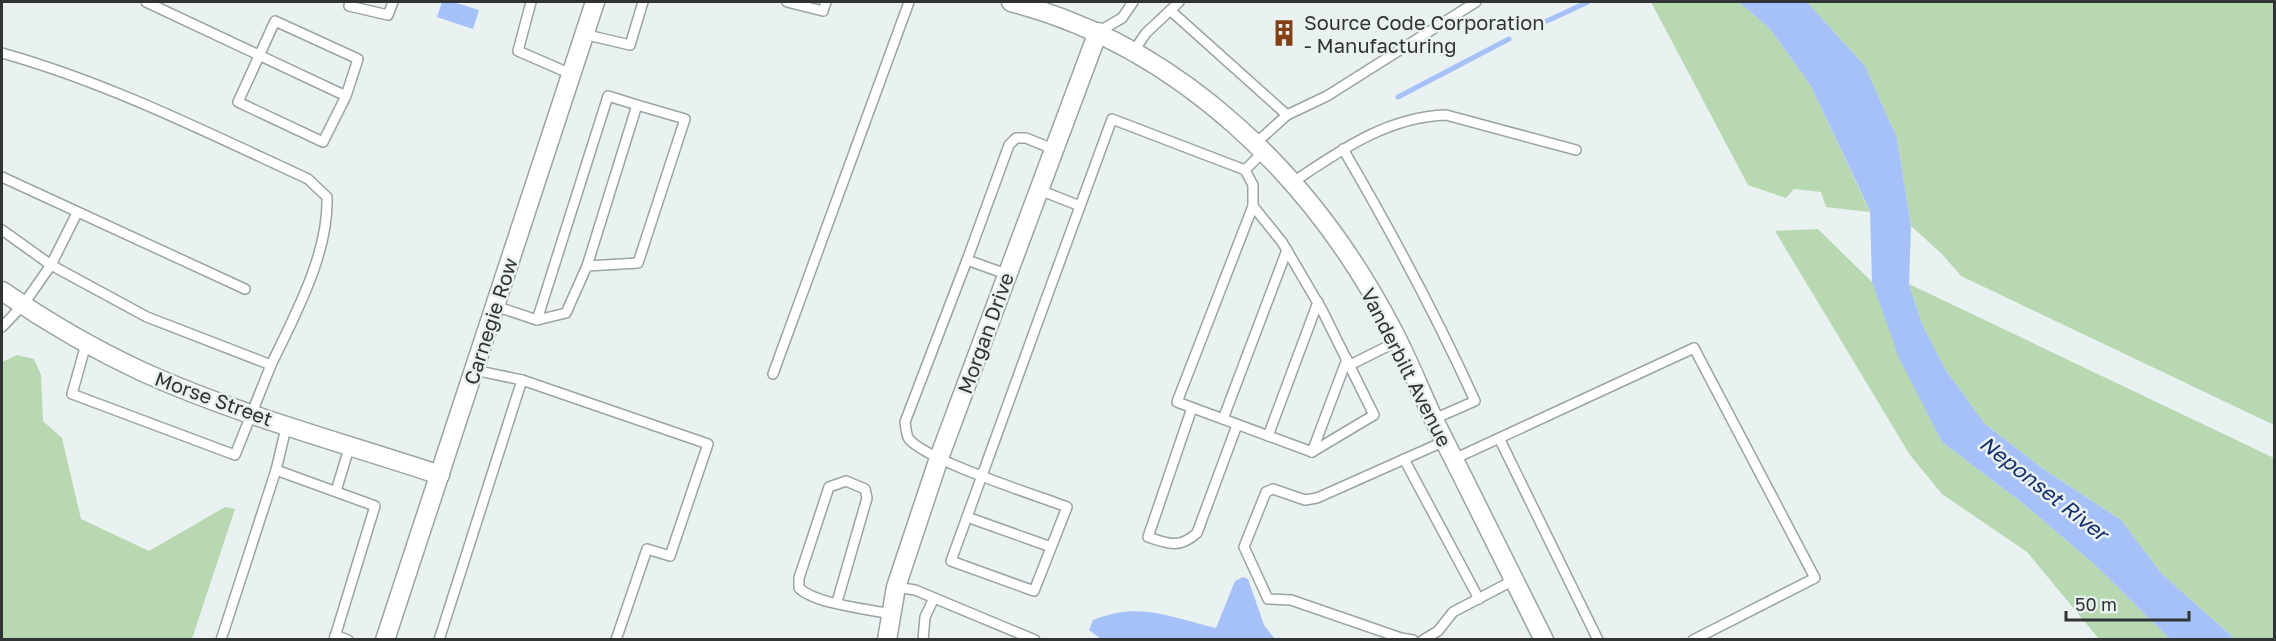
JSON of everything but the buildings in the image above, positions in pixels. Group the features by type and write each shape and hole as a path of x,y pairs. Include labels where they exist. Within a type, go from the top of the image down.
{"street":[{"name":"Carnegie Row","path":"385,639 595,2"},
{"name":"Vanderbilt Avenue","path":"1011,2 1067,18 1098,32 1199,94 1260,147 1293,182 1352,262 1398,341 1434,419 1544,639"},
{"name":"Morgan Drive","path":"887,639 896,587 939,458 1037,189 1098,32"},
{"name":"Morse Street","path":"2,291 86,344 144,373 253,413 440,475"}],"lane":[{"path":"146,2 346,96"},
{"path":"350,2 349,6 388,15 393,2"},
{"path":"531,2 518,51 571,74"},
{"path":"583,34 630,45 643,2"},
{"path":"787,2 823,11 826,2"},
{"path":"773,374 909,2"},
{"path":"1098,32 1122,18 1133,2"},
{"path":"1133,52 1146,33 1179,2"},
{"path":"1245,170 1260,147 1287,115 1327,96 1476,2"},
{"path":"1171,11 1287,115"},
{"path":"275,21 358,59 346,96 323,142 238,102 257,55 275,21"},
{"path":"2,54 51,67 126,95 308,179 327,197 328,223 298,309 271,365 235,455 72,394 86,344"},
{"path":"537,320 608,96 685,119 638,264 587,266"},
{"path":"495,306 537,320 567,314 587,266 637,105"},
{"path":"1293,182 1343,149 1388,125 1424,116 1446,115 1576,150"},
{"path":"1053,149 1026,138 1016,138 1009,145 905,422 910,440 939,458 982,475 1067,507 1034,591 951,561 982,475 1112,119 1245,170 1253,185 1253,206 1177,402 1312,452"},
{"path":"1343,149 1383,218 1450,345 1474,401 1434,419"},
{"path":"2,177 245,289"},
{"path":"1037,189 1080,206"},
{"path":"1253,206 1287,250 1318,302 1374,415 1312,452"},
{"path":"2,327 23,305 51,265 77,213"},
{"path":"2,230 51,265 147,317 271,365"},
{"path":"1223,419 1287,250"},
{"path":"967,260 1006,274"},
{"path":"1268,436 1318,302"},
{"path":"1312,452 1348,362 1398,341"},
{"path":"1454,459 1500,440 1694,348 1815,578 1692,639"},
{"path":"474,370 522,380 708,444 670,556 647,549 616,639"},
{"path":"439,639 522,380"},
{"path":"1192,408 1148,537 1173,546 1187,542 1197,533 1237,425"},
{"path":"221,639 276,470 287,424"},
{"path":"1500,440 1598,639"},
{"path":"1413,639 1401,638 1290,600 1268,599 1245,547 1266,492 1273,489 1305,500 1317,498 1445,441"},
{"path":"336,491 350,445"},
{"path":"1404,459 1479,599"},
{"path":"276,470 375,506 334,637 348,639"},
{"path":"837,602 867,498 865,489 846,481 829,487 799,578 799,588 806,595 837,602 891,614"},
{"path":"967,517 1051,547"},
{"path":"1423,639 1438,631 1453,612 1514,580"},
{"path":"896,587 915,590 1035,639"},
{"path":"923,639 925,617 934,598"}],"green space":[{"path":"1651,2 1739,2 1770,29 1811,86 1870,212 1826,207 1821,192 1794,189 1786,198 1748,185"},
{"path":"1807,2 2274,2 2274,425 1961,276 1942,254 1911,226 1897,138 1865,66"},
{"path":"1818,229 1872,282 1900,358 1942,442 2025,505 2095,565 2170,639 2099,639 2027,552 1942,494 1910,455 1775,231"},
{"path":"1909,284 2274,458 2274,639 2235,639 2162,574 2121,520 2042,468 1985,424 1945,369 1922,324"},
{"path":"17,355 34,359 41,375 43,421 62,438 81,519 149,551 225,507 235,509 192,639 2,639 2,362"}],"water":[{"path":"442,2 453,2 479,10 473,29 437,17"},
{"name":"Neponset River","path":"1739,2 1807,2 1865,66 1897,138 1911,226 1909,284 1922,324 1945,369 1985,424 2042,468 2121,520 2162,574 2235,639 2170,639 2095,565 2025,505 1942,442 1899,358 1872,282 1870,211 1811,86 1770,29"},
{"path":"1243,577 1248,579 1264,625 1275,639 1101,639 1089,630 1093,620 1110,614 1140,611 1216,628 1235,581"}],"waterway":[{"path":"1547,21 1588,2"},
{"path":"1398,97 1509,39"}],"place":[{"name":"Source Code Corporation - Manufacturing","path":"1284,33"}]}
